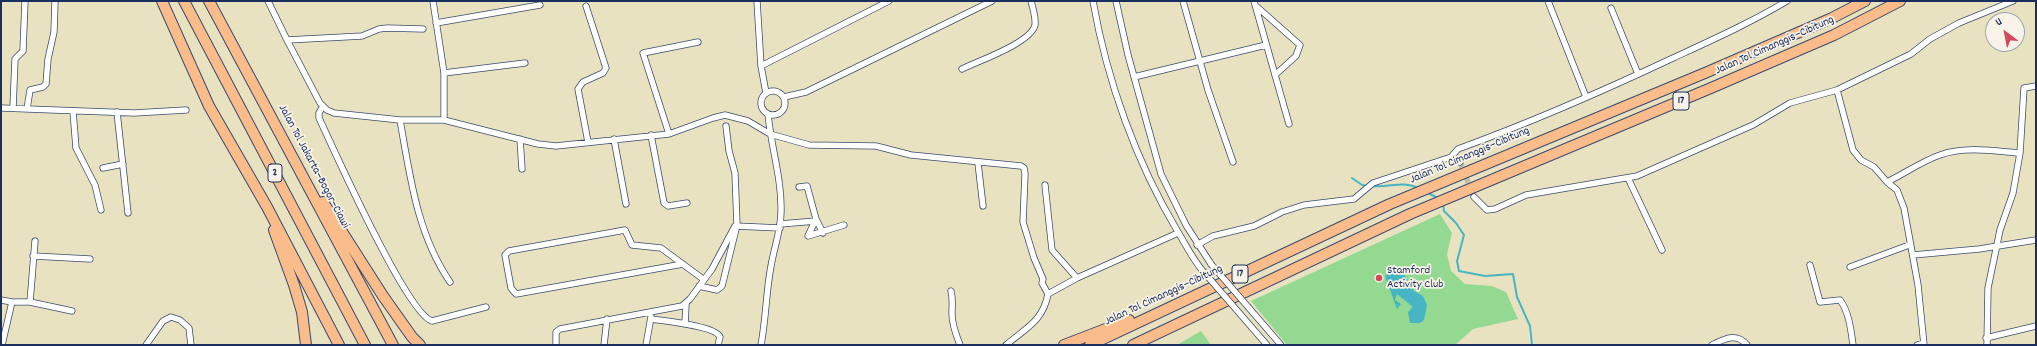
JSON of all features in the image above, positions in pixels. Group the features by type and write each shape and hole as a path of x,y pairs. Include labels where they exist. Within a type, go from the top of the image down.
{"highway":[{"path":"162,1 209,106 267,207 339,345"},
{"name":"2","path":"184,1 365,345"},
{"name":"Jalan Tol Jakarta–Bogor–Ciawi","path":"209,1 393,345"},
{"name":"Jalan Tol Cimanggis–Cibitung","path":"1090,345 1390,204 1705,73 1832,18 1865,1"},
{"name":"Jalan Tol Cimanggis–Cibitung","path":"1198,314 1410,214 1834,35 1900,1"},
{"path":"299,168 340,227 383,296 412,337 420,345"},
{"path":"267,207 302,312 306,345"},
{"path":"1064,345 1208,289"},
{"path":"1141,345 1198,314"},
{"name":"17","path":"1133,345 1198,314"},
{"path":"412,337 426,345"}],"street":[{"path":"13,108 15,59 23,51 25,1"},
{"path":"28,109 30,90 43,87 46,84 48,59 54,32 55,1"},
{"path":"268,1 287,40 323,106 330,112 339,114 400,120 444,120 520,139 556,146 669,134 716,116 726,115 748,122 770,134 809,145 876,146 911,156 1020,166 1024,168 1023,217 1025,229 1043,279 1042,283 1048,294 1045,308 1040,316 1006,345"},
{"path":"433,1 444,73 444,120"},
{"path":"761,66 889,1"},
{"path":"784,97 806,92 992,1"},
{"path":"962,69 1017,43 1031,33 1035,20 1031,1"},
{"path":"1093,1 1108,68 1131,135 1157,195 1178,233 1202,270 1266,345"},
{"path":"1116,1 1134,77 1161,174 1197,245 1211,264 1281,345"},
{"path":"1183,1 1199,62 1222,132 1234,162"},
{"path":"1548,1 1586,97"},
{"path":"1197,245 1213,236 1254,226 1289,210 1322,202 1354,199 1368,186 1451,156 1458,149 1522,126 1757,18 1787,1"},
{"path":"1474,197 1487,210 1495,209 1526,195 1599,184 1616,178 1628,178 1753,125 1790,103 1837,90 1911,54 1930,39 1959,23 2013,1"},
{"path":"759,2 761,66 766,93 763,96 761,104 762,109 768,114 772,115 781,113 785,105 784,97 778,92 766,93"},
{"path":"1255,4 1288,124"},
{"path":"1255,4 1300,46 1296,56 1275,75"},
{"path":"436,23 540,5"},
{"path":"586,6 606,68 603,73 583,82 578,90 588,142"},
{"path":"1611,8 1638,74"},
{"path":"287,40 362,36 378,29 387,28 423,30"},
{"path":"669,134 643,53 698,42"},
{"path":"1134,77 1266,45"},
{"path":"444,73 525,63"},
{"path":"1987,345 1988,288 2000,230 2013,193 2020,153 2024,88 2036,86"},
{"path":"1837,90 1853,150 1861,160 1874,167 1887,182 1897,190 1904,208 1909,245 1913,255 1924,344 1917,345"},
{"path":"323,106 319,113 319,118 388,260 404,287 426,318 432,321 486,307"},
{"path":"1,108 116,112 186,110"},
{"path":"73,111 76,148 95,185 101,210"},
{"path":"116,112 128,212"},
{"path":"761,345 771,265 780,226 781,211 776,162 770,134 768,114"},
{"path":"400,120 411,183 421,223 435,259 450,282"},
{"path":"699,286 717,290 722,286 737,225 735,173 729,151 726,126"},
{"path":"651,135 664,203 668,206 687,203"},
{"path":"520,139 522,169"},
{"path":"614,139 626,204"},
{"path":"1887,182 1939,155 1952,152 1980,150 2020,153"},
{"path":"1451,156 1460,162"},
{"path":"978,163 982,206"},
{"path":"103,168 123,164"},
{"path":"1628,178 1662,250"},
{"path":"1046,185 1052,250 1077,278"},
{"path":"799,187 807,186 816,220 823,233"},
{"path":"556,345 556,332 558,330 607,319 678,308 686,304 722,252 734,227 737,225 780,226 816,220"},
{"path":"816,220 808,236 823,233 844,225"},
{"path":"683,264 516,294 511,288 505,255 509,251 625,230 632,246 659,247 683,264 702,279"},
{"path":"1048,294 1077,278 1178,233"},
{"path":"1913,255 1978,249 2036,240"},
{"path":"30,302 35,241"},
{"path":"1850,267 1909,245"},
{"path":"33,256 90,259"},
{"path":"1810,265 1820,302 1840,300 1844,305 1852,332 1853,345"},
{"path":"951,291 954,304 952,312 956,334 960,345"},
{"path":"1,300 10,302 30,302 72,311"},
{"path":"2,345 10,302"},
{"path":"685,324 686,304"},
{"path":"646,345 651,313"},
{"path":"146,345 163,321 171,317 180,320 189,328 191,345"},
{"path":"604,345 607,319"},
{"path":"651,319 685,324 718,333 720,337 718,345"},
{"path":"1986,338 2036,326"},
{"path":"1712,345 1726,338 1735,337 1743,340 1747,345"}],"green space":[{"name":"Stamford Activity Club","path":"1440,214 1452,233 1447,254 1451,271 1465,284 1492,286 1506,292 1518,319 1473,329 1455,345 1287,345 1251,301"},
{"path":"1201,331 1211,345 1177,345"}],"water":[{"path":"1394,269 1402,271 1414,291 1423,296 1427,305 1424,320 1420,323 1410,323 1408,312 1413,307 1397,294 1395,300 1401,304 1397,309 1385,276"}],"waterway":[{"path":"1352,178 1362,185 1368,186"},
{"path":"1372,186 1401,184 1418,188"},
{"path":"1428,193 1438,198"},
{"path":"1443,203 1444,211 1456,223 1464,235 1457,261 1459,271 1485,276 1513,274 1517,297 1530,326 1532,345"}],"tunnel":[{"path":"1460,162 1474,197"}],"place":[{"name":"Stamford Activity Club","path":"1379,278"}]}
